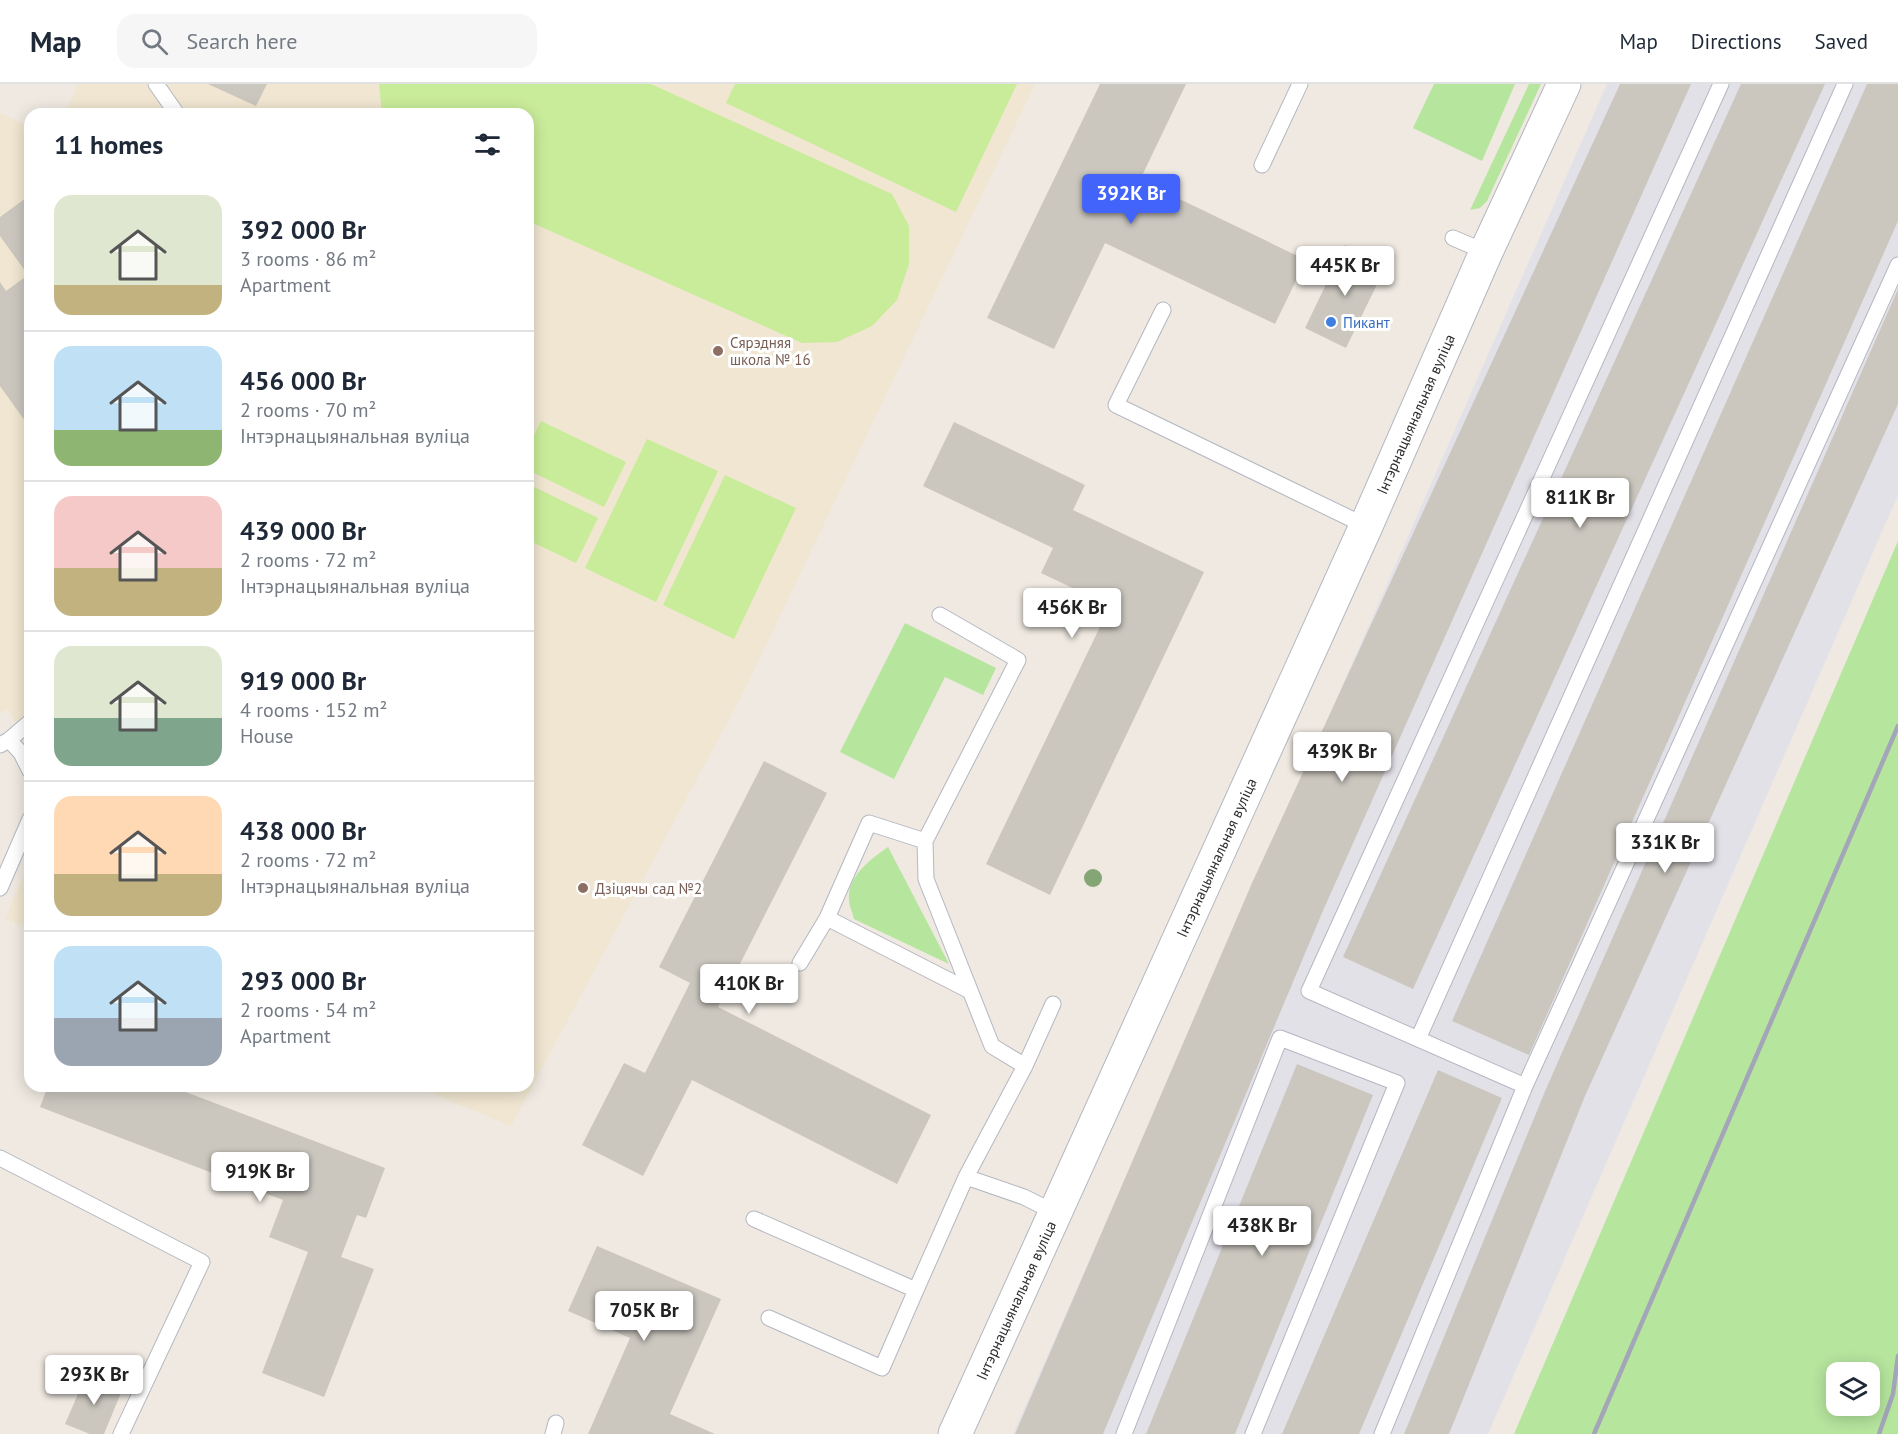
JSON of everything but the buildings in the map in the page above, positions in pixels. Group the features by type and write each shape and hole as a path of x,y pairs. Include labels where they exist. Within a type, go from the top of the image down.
{"street":[{"name":"Інтэрнацыянальная вуліца","path":"955,1434 1366,526 1486,252 1564,84"}],"lane":[{"path":"156,84 173,108"},
{"path":"1262,165 1300,84"},
{"path":"1525,1086 1309,991 1721,84"},
{"path":"1418,1039 1845,84"},
{"path":"1454,238 1486,252"},
{"path":"1382,1434 1525,1086 1898,265"},
{"path":"1162,310 1116,405 1366,526"},
{"path":"939,615 1018,660 925,841 926,879 992,1046 1025,1066"},
{"path":"24,727 4,742 21,753 24,759"},
{"path":"800,963 826,918 869,823 925,841"},
{"path":"0,888 24,833"},
{"path":"826,918 970,991"},
{"path":"769,1318 882,1368 966,1177 1025,1066 1053,1005"},
{"path":"1124,1434 1280,1038 1397,1083 1253,1434"},
{"path":"0,1158 202,1262 122,1434"},
{"path":"966,1177 1024,1197 1054,1212"},
{"path":"754,1219 916,1290"}],"shaded area":[{"name":"Сярэдняя школа № 16","path":"78,84 1035,84 744,691 534,1083 534,108 68,108"},
{"path":"1607,84 1898,84 1898,495 1488,1434 1013,1434"},
{"path":"0,113 24,124 24,736 7,709 0,713"},
{"path":"24,875 24,927 5,919"},
{"name":"Сярэдняя школа № 16","path":"429,1092 529,1092 511,1126"}],"green space":[{"path":"379,84 651,84 892,194 909,226 909,264 897,300 872,326 837,342 802,343 534,224 534,108 381,108"},
{"path":"735,84 1017,84 956,212 726,103"},
{"path":"1434,84 1515,84 1482,161 1413,128"},
{"path":"1529,84 1541,84 1487,201 1480,208 1470,210"},
{"path":"541,421 626,462 604,507 534,473 534,435"},
{"path":"647,439 718,471 656,602 585,568"},
{"path":"725,475 796,508 734,639 663,605"},
{"path":"534,487 598,518 576,563 534,543"},
{"path":"1898,541 1898,1434 1514,1434"},
{"path":"905,623 996,668 983,695 945,677 894,779 840,752"},
{"path":"888,847 949,964 854,919 849,900 852,883 861,869"}],"railway":[{"path":"1594,1434 1898,726"},
{"path":"1879,1434 1893,1394 1898,1356"}],"place":[{"name":"Пикант","path":"1331,322"},
{"name":"Сярэдняя школа № 16","path":"718,351"},
{"name":"Дзіцячы сад №2","path":"583,888"}]}
